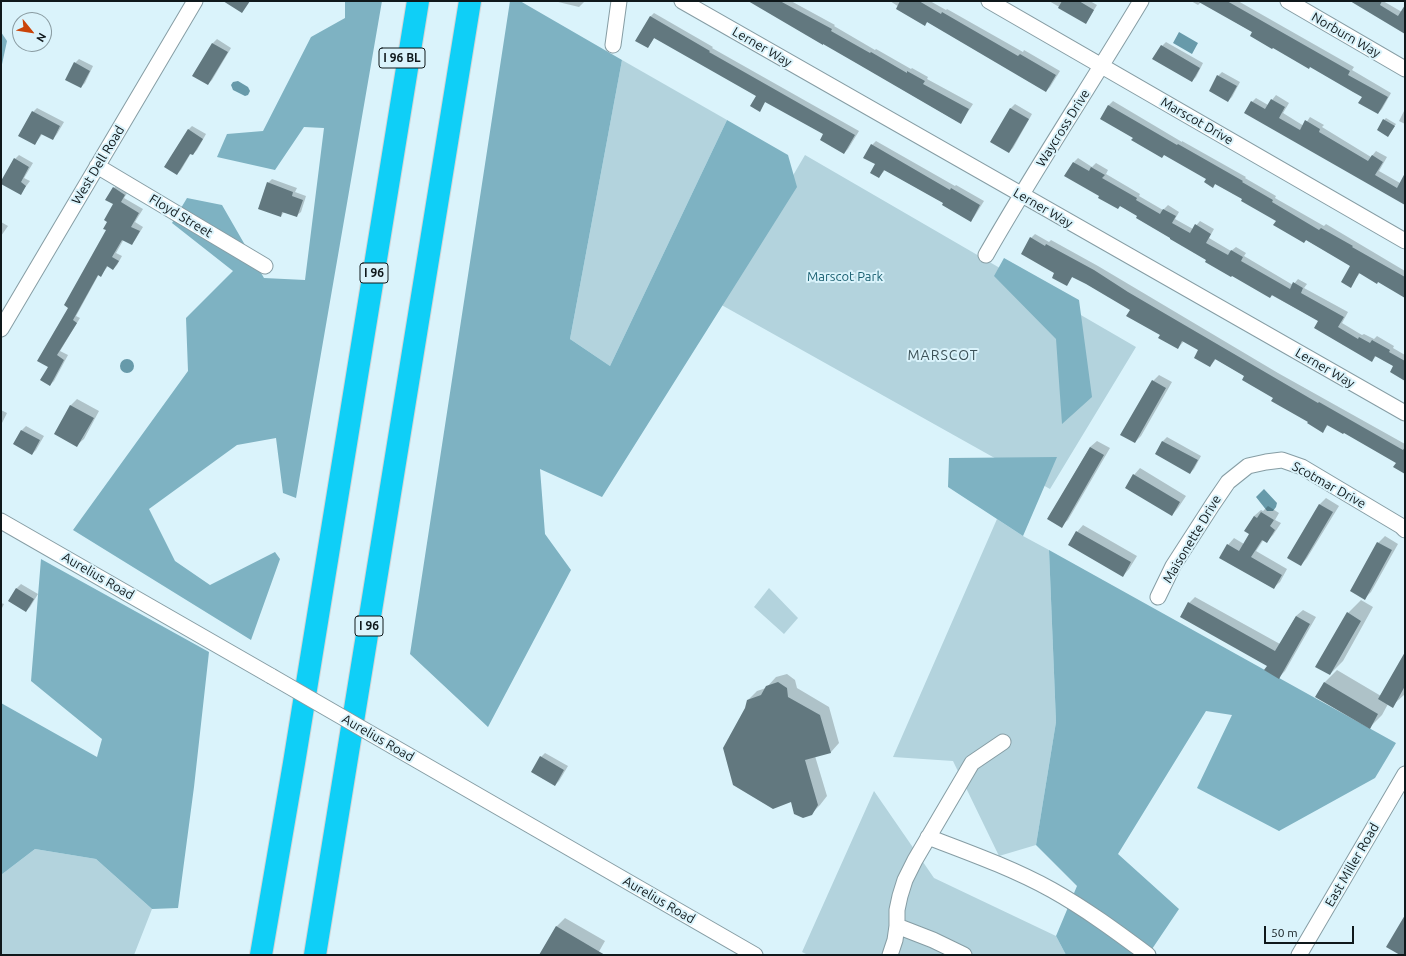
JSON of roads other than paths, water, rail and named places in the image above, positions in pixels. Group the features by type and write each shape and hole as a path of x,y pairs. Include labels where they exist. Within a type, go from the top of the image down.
{"highway":[{"name":"I 96 BL","path":"400,115 404,1"},
{"name":"I 96","path":"261,955 294,762 418,1"},
{"name":"I 96","path":"315,955 469,3"}],"street":[{"name":"West Dell Road","path":"1,329 195,1"},
{"path":"613,45 619,1"},
{"name":"Lerner Way","path":"682,1 1405,413"},
{"name":"Marscot Drive","path":"988,1 1405,241"},
{"name":"Waycross Drive","path":"986,255 1021,195 1142,1"},
{"name":"Norburn Way","path":"1288,1 1405,69"},
{"name":"Floyd Street","path":"97,166 265,266"},
{"name":"Scotmar Drive","path":"1228,482 1248,466 1282,460 1302,467 1401,526 1405,530"},
{"name":"Maisonette Drive","path":"1158,597 1173,566 1228,482"},
{"name":"Aurelius Road","path":"1,520 756,955"},
{"path":"890,955 895,940 897,910 905,880 928,837 972,763 1003,742"},
{"name":"East Miller Road","path":"1299,955 1405,774"},
{"path":"928,837 987,859 1052,890 1088,911 1148,955"},
{"path":"897,926 933,940 964,955"}],"district":[{"name":"MARSCOT","path":"943,355"}],"park label":[{"name":"Marscot Park","path":"845,277"}]}
